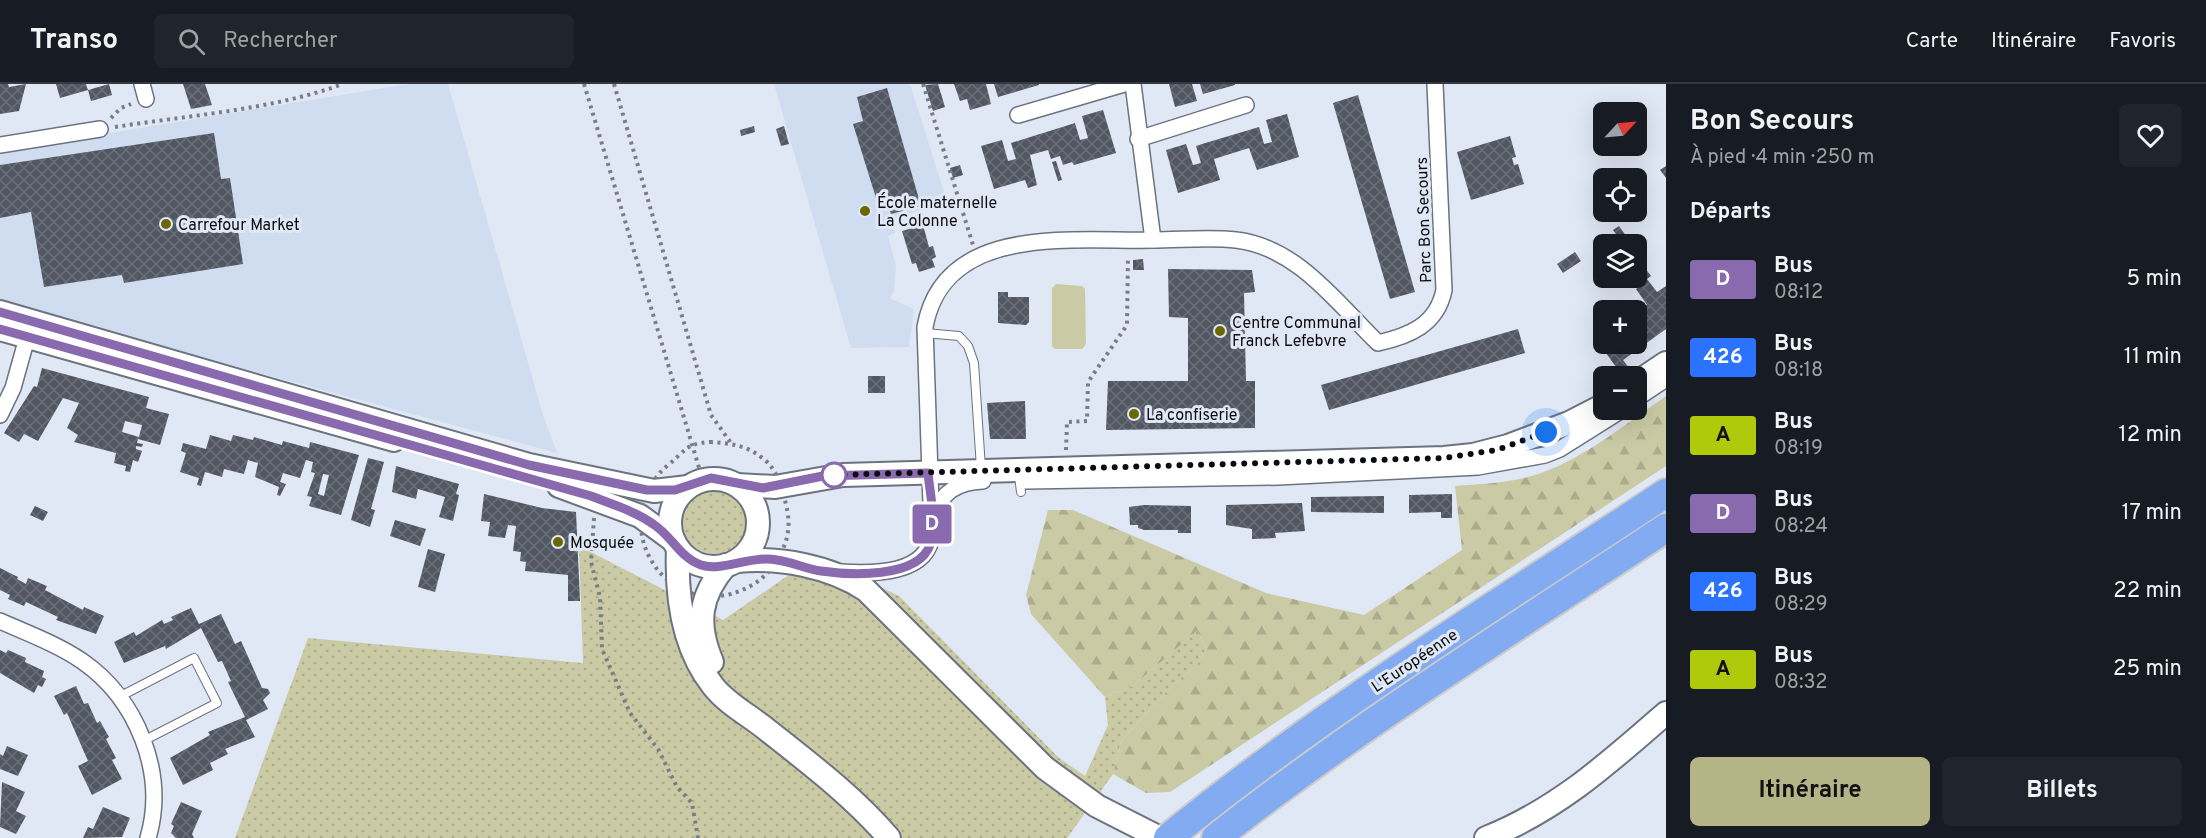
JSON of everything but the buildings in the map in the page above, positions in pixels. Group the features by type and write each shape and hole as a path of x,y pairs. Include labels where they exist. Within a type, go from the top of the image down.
{"highway":[{"name":"L'Européenne","path":"1168,838 1226,792 1334,714 1666,492"},
{"name":"L'Européenne","path":"1216,838 1310,766 1398,705 1666,528"}],"main road":[{"path":"0,312 30,329 580,492 640,516 676,545 690,560 701,565 777,560 854,582 878,599 1031,756 1097,806 1160,838"},
{"path":"0,329 30,329 529,465 654,491 720,479 763,488 823,476 928,473 1020,481 1066,469 1444,458 1550,442 1593,411"},
{"path":"1647,376 1666,363"},
{"path":"695,484 678,497 671,514 670,528 676,545 678,596 694,651 708,678 719,693 835,783 889,838"},
{"path":"737,484 751,498 758,522 754,542 709,586 704,598 703,624 708,651 727,687 765,728"},
{"path":"1486,838 1532,818 1567,796 1666,713"}],"street":[{"path":"1018,115 1125,84"},
{"path":"932,528 924,333 927,317 943,286 958,270 976,257 997,248 1024,243 1154,240 1138,139 1133,84"},
{"name":"Parc Bon Secours","path":"1154,240 1224,239 1260,245 1280,254 1311,276 1378,343 1409,335 1433,316 1444,290 1435,84"},
{"path":"1138,139 1246,105"},
{"path":"0,145 100,129"},
{"path":"0,415 10,398 30,329"},
{"path":"1647,392 1666,379"},
{"path":"1020,481 1223,478 1440,471 1478,467 1550,442 1569,445 1607,420"},
{"path":"820,571 872,573 904,567 921,557 928,550 938,507 950,490 981,476"},
{"path":"0,621 81,660 103,678 119,697 134,719 143,741 153,792 148,838"}],"lane":[{"path":"924,333 958,336 972,353 981,476"},
{"path":"119,697 194,658 217,703 143,741"}],"path":[{"path":"100,129 280,101 316,94 343,84"},
{"path":"584,84 691,443 695,484"},
{"path":"614,84 711,415 732,444"},
{"path":"923,84 976,257"},
{"path":"100,129 121,108 144,92"},
{"path":"1066,469 1066,422 1087,422 1088,382 1128,325 1128,241"},
{"path":"691,443 732,444 761,457 777,474"},
{"path":"594,508 591,562 600,597 603,649 630,713 658,750 677,787 692,803 698,838"},
{"path":"640,530 644,547 652,563 663,576"}],"shaded area":[{"path":"408,84 448,84 543,415 557,453 0,303 0,151"},
{"name":"École maternelle La Colonne","path":"774,84 910,84 947,202 892,219 895,233 888,236 896,266 894,291 889,298 914,309 909,347 851,348"}],"green space":[{"path":"1056,284 1082,286 1085,289 1086,344 1082,349 1055,349 1052,346 1052,288"},
{"path":"1666,396 1666,466 1170,792 1146,793 1113,774 1121,741 1173,685 1197,665 1207,648 1197,631 1133,686 1105,697 1031,614 1026,595 1048,510 1073,510 1266,593 1364,615 1462,550 1455,486 1520,479 1541,473 1574,458 1633,420 1647,420 1647,410"},
{"path":"714,490 726,492 737,499 744,510 746,522 744,534 737,545 726,552 714,554 702,552 691,545 684,534 682,522 684,510 691,499 702,492"},
{"path":"579,546 723,620 789,575 872,583 899,596 1059,758 1085,776 1108,725 1105,697 1133,686 1197,631 1207,648 1197,665 1173,685 1121,741 1113,774 1067,838 235,838 308,638 583,663"}],"bus line":[{"name":"D","path":"0,312 529,465 591,480 647,490 661,492 675,490 711,478 763,488 823,476 928,473 931,542 925,554 910,565 886,572 820,571 769,559 737,561 718,567 701,565 686,557 674,542 654,524 591,496 439,451 363,432 0,329"}],"place":[{"name":"École maternelle La Colonne","path":"865,211"},
{"name":"Carrefour Market","path":"166,224"},
{"name":"Centre Communal Franck Lefebvre","path":"1220,331"},
{"name":"La confiserie","path":"1134,414"},
{"name":"Mosquée","path":"558,542"}],"route":[{"path":"834,475 1411,460 1473,455 1497,450 1538,433 1546,432"}]}
